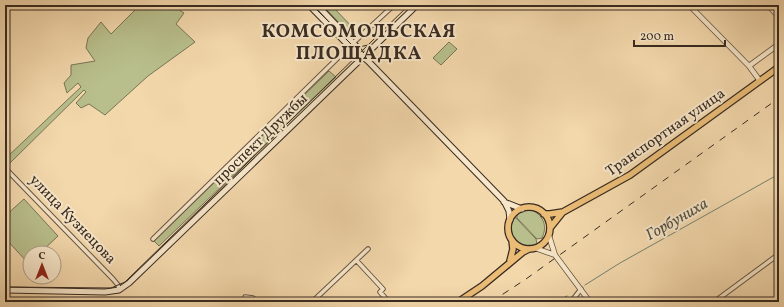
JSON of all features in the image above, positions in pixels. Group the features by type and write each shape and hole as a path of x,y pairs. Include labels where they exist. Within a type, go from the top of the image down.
{"main road":[{"path":"309,5 352,45"},
{"path":"317,5 363,57 504,202 509,211 509,226 514,249 509,262"},
{"name":"проспект Дружбы","path":"119,290 129,283 173,241 417,5"},
{"name":"Транспортная улица","path":"550,228 557,217 563,212 630,175 779,67"},
{"path":"458,302 482,286 509,262 546,241 549,236 550,228 544,214 534,208 522,209 504,202"},
{"path":"510,220 513,215 522,209"},
{"name":"Транспортная улица","path":"544,214 563,212"},
{"path":"512,240 523,248 532,248"},
{"path":"5,290 105,292 119,290"}],"street":[{"path":"153,239 394,5"},
{"path":"688,5 749,66 760,81"},
{"path":"768,5 779,17"},
{"path":"749,66 779,44"},
{"name":"улица Кузнецова","path":"5,168 113,279 118,285 119,290"},
{"path":"549,236 555,256 590,302"},
{"path":"532,248 555,256"},
{"path":"312,302 368,250"},
{"path":"714,302 779,254"},
{"path":"357,261 383,289 380,292 389,302"},
{"path":"571,302 581,289"},
{"path":"245,297 253,298 255,302"}],"green space":[{"path":"135,5 172,5 184,13 176,24 195,42 148,76 105,115 89,104 81,108 76,103 86,92 84,90 10,163 6,158 81,87 78,83 67,93 64,83 71,75 71,65 95,61 86,48 88,38 101,22 111,34 136,9"},
{"path":"322,5 331,5 358,33 357,35 354,36 349,33"},
{"path":"449,42 457,49 441,65 433,58"},
{"path":"329,71 336,77 159,246 154,241"},
{"path":"24,199 58,236 48,245 22,245 22,256 5,238 5,216"},
{"path":"530,209 538,214 543,221 544,233 542,238 537,239 517,218 517,213"},
{"path":"513,218 516,218 536,239 537,244 524,245 515,240 512,236 511,230"}],"waterway":[{"name":"Горбуниха","path":"585,285 620,263 779,174"},
{"name":"Горбуниха","path":"555,302 567,296"}],"tram line":[{"path":"312,5 352,45 359,47 368,45"},
{"path":"5,287 111,288 125,282 409,5"}],"railway":[{"path":"491,302 526,279 779,98"}],"district":[{"name":"КОМСОМОЛЬСКАЯ ПЛОЩАДКА","path":"359,43"}]}
